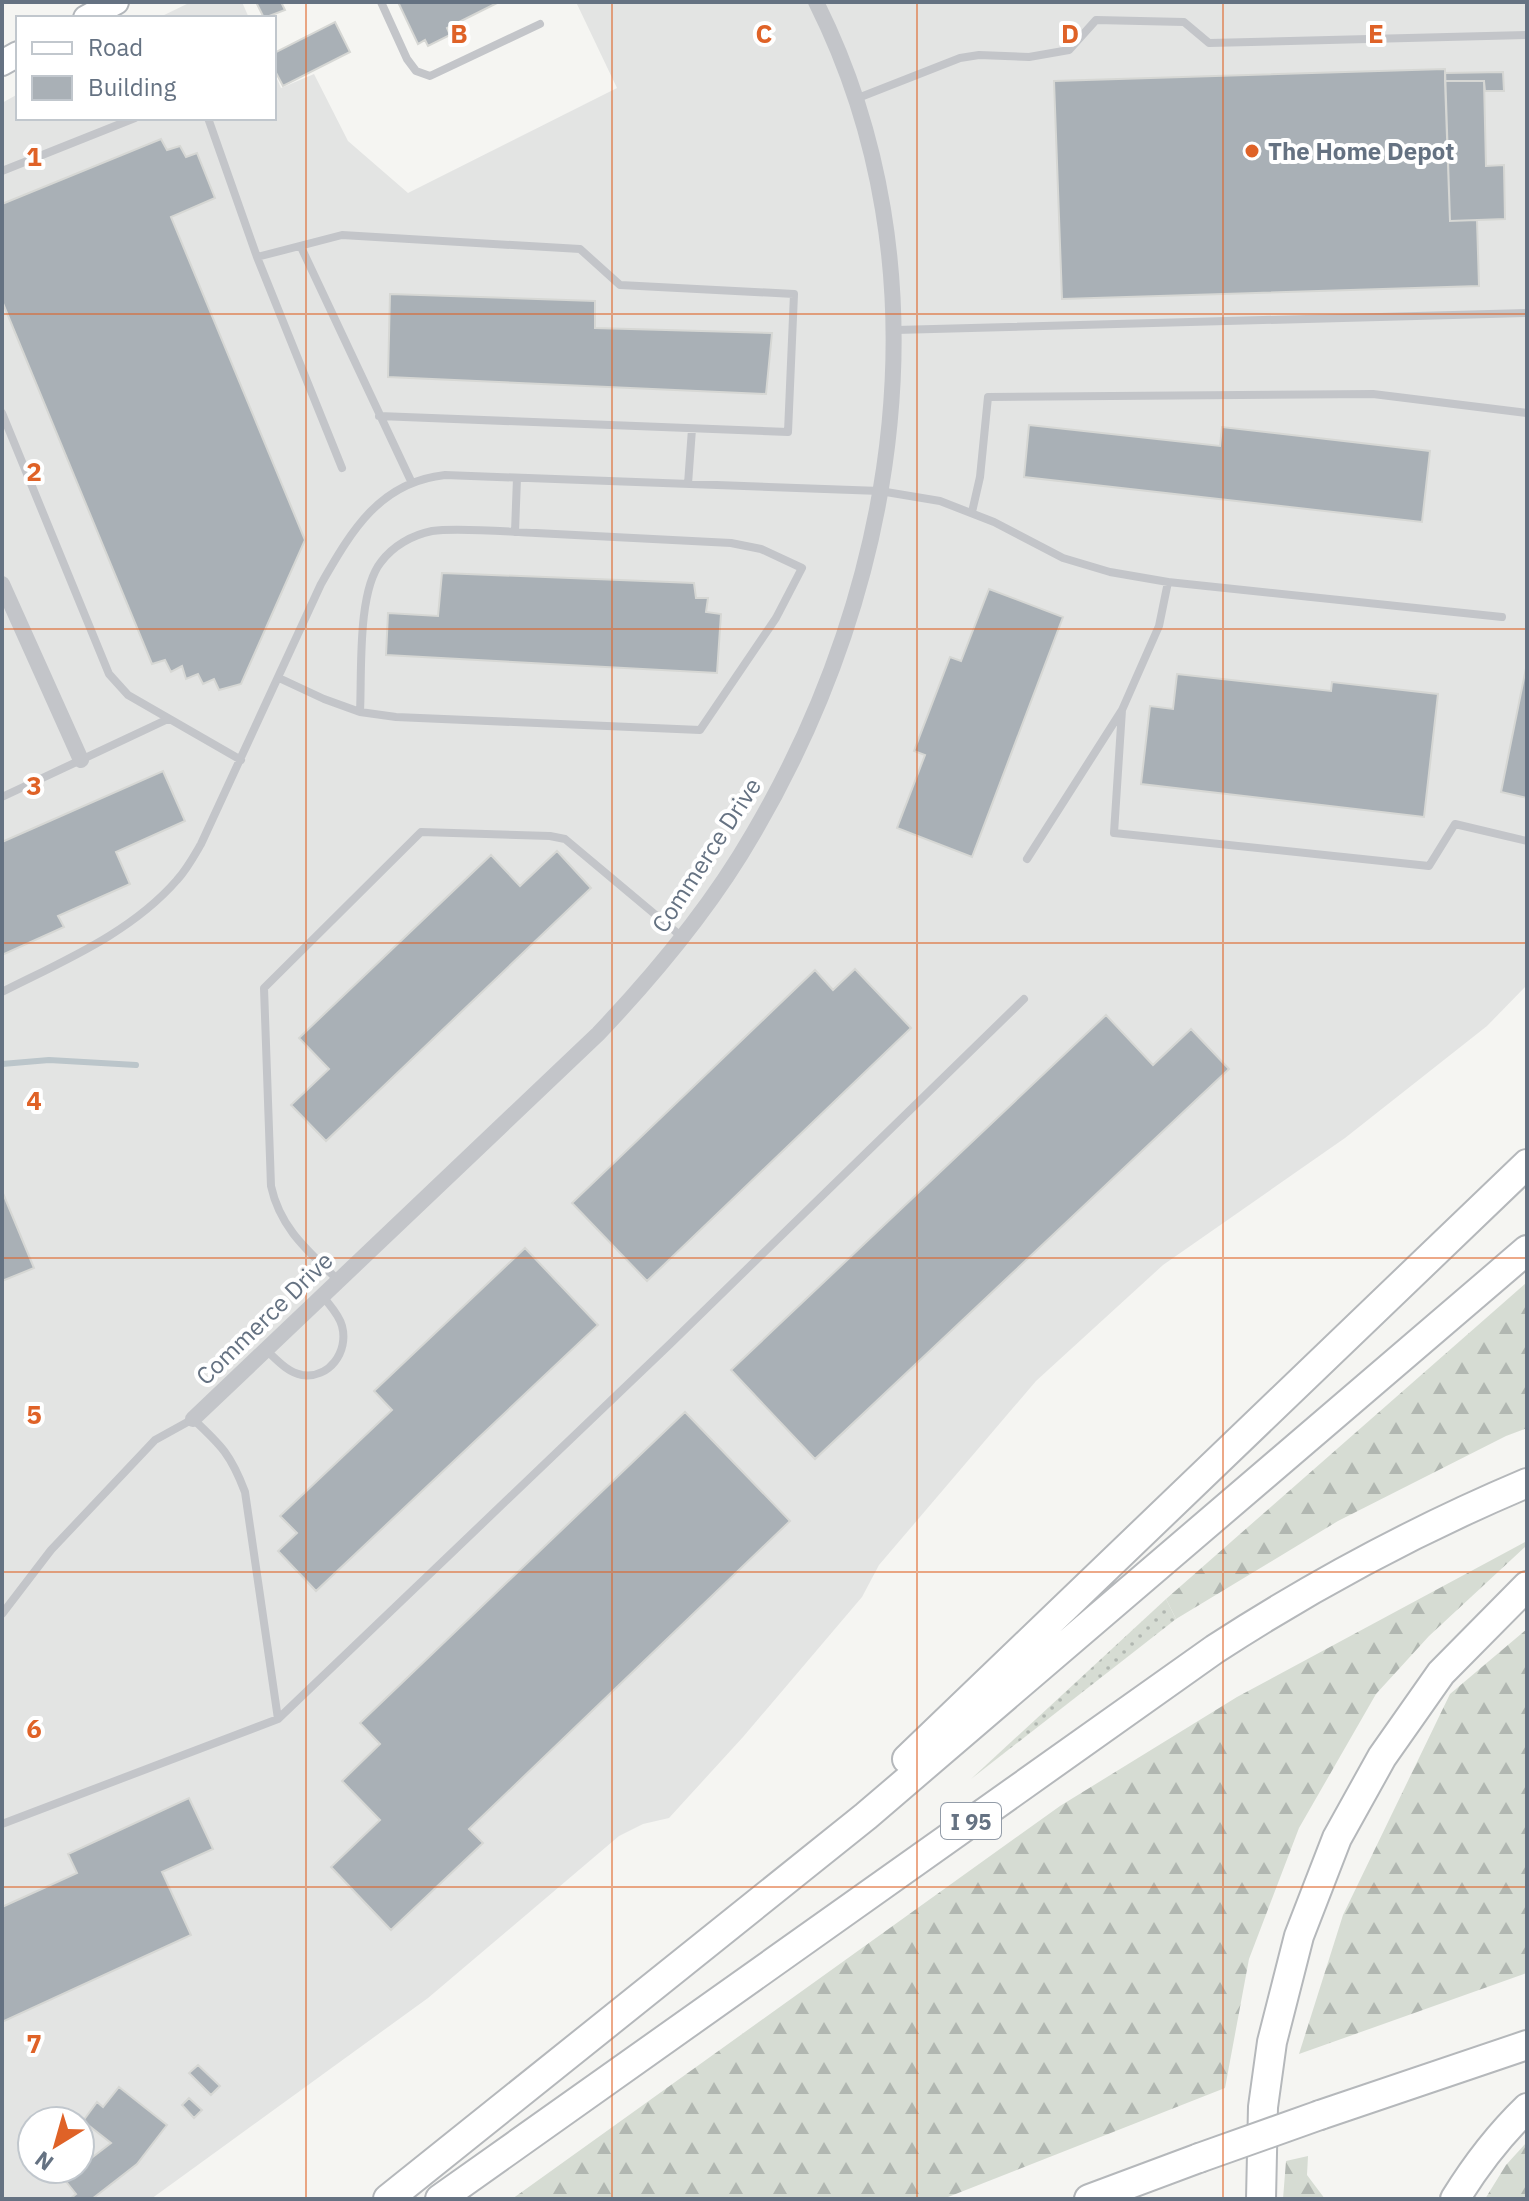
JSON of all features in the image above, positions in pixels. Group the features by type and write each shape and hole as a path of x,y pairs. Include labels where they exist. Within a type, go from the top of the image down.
{"highway":[{"path":"675,1969 857,1806 1527,1164"},
{"path":"388,2199 866,1816 1527,1250"},
{"name":"I 95","path":"440,2199 1215,1649 1309,1589 1369,1557 1429,1526 1527,1483"},
{"path":"1261,2199 1263,2107 1272,2042 1299,1936 1337,1838 1382,1757 1441,1673 1527,1586"},
{"path":"1089,2199 1320,2115 1527,2045"},
{"path":"1455,2199 1477,2164 1527,2108"}],"main road":[{"path":"90,16 116,2"}],"street":[{"name":"Commerce Drive","path":"193,1419 641,990 752,836 786,775 815,711 841,642 861,575 880,491 888,440 896,330 886,214 858,98 816,2"},
{"path":"2,584 81,760"}],"lane":[{"path":"381,2 407,59 416,71 430,76 540,24"},
{"path":"858,98 960,58 979,55 1029,57 1069,50 1096,20 1184,22 1209,43 1527,35"},
{"path":"2,171 130,120"},
{"path":"209,120 257,257 342,468"},
{"path":"257,257 342,235 580,249 620,285 794,294 788,432 379,416"},
{"path":"301,247 411,481"},
{"path":"896,330 1527,313"},
{"path":"972,512 980,477 988,397 1373,394 1527,413"},
{"path":"2,413 109,674 128,695 241,760"},
{"path":"688,484 692,429"},
{"path":"2,992 96,945 150,907 179,878 201,844 321,584 357,528 394,492 411,481 445,475 880,491 940,501 972,512 1063,558 1110,572 1168,582 1502,617"},
{"path":"515,532 517,478"},
{"path":"279,678 360,712 396,717 700,730 776,618 802,568 761,549 731,543 515,532 434,531 411,537 380,563 371,579 365,605 360,712"},
{"path":"1027,859 1122,710 1159,626 1168,582"},
{"path":"1122,710 1114,833 1429,866 1455,824 1527,841"},
{"path":"2,797 168,719"},
{"path":"338,1280 296,1239 275,1207 271,1186 264,988 421,832 565,839 682,937"},
{"path":"2,1824 278,1719 669,1345 1024,999"},
{"path":"266,1350 286,1369 300,1375 325,1371 335,1362 341,1351 342,1325 322,1295"},
{"path":"2,1614 51,1550 155,1440 193,1419 225,1448 245,1492 278,1719"}],"shaded area":[{"path":"191,2 242,2 248,16 162,16"},
{"path":"576,2 1527,2 1527,985 1487,1026 1345,1138 1163,1265 1036,1381 879,1565 862,1597 743,1737 669,1818 643,1824 619,1836 428,1998 151,2199 2,2199 2,103 16,95 16,120 276,120 276,77 281,88 314,74 348,141 408,193 617,88"}],"green space":[{"path":"1527,1282 1527,1428 1338,1521 1176,1619 1166,1599"},
{"path":"1527,1541 1527,1545 1429,1636 1376,1694 1299,1828 1249,1959 1225,2088 943,2199 512,2199 1060,1806 1237,1697"},
{"path":"1166,1599 1176,1619 971,1779"},
{"path":"1527,1629 1527,1973 1299,2054 1343,1915 1450,1694"},
{"path":"1527,2142 1527,2199 1485,2199 1506,2165"},
{"path":"1308,2156 1307,2175 1325,2199 1283,2199 1286,2161"}],"building":[{"path":"256,2 281,2 285,10 269,16 263,16"},
{"path":"398,2 499,2 447,28 450,35 428,46 425,40 418,44"},
{"path":"335,22 350,52 283,86 276,73 276,52"},
{"name":"The Home Depot","path":"1445,69 1450,221 1477,220 1479,286 1062,299 1054,81"},
{"path":"1503,72 1504,91 1485,91 1484,81 1445,81 1445,73"},
{"path":"1445,81 1484,81 1486,166 1504,165 1505,219 1450,221"},
{"path":"161,139 167,150 180,146 186,157 197,153 215,198 171,217 305,540 241,684 219,690 214,679 203,684 198,674 186,679 182,666 171,672 165,660 152,664 2,301 2,204"},
{"path":"390,294 595,301 595,328 772,333 766,394 388,377"},
{"path":"1029,425 1220,446 1222,427 1430,451 1422,522 1024,477"},
{"path":"442,573 694,583 696,598 708,598 706,612 721,614 717,673 386,655 388,613 438,616"},
{"path":"989,589 1063,617 972,857 897,828 925,755 914,751 950,657 961,661"},
{"path":"1527,663 1527,798 1501,792"},
{"path":"1177,674 1331,691 1332,682 1438,694 1424,817 1141,784 1150,706 1173,709"},
{"path":"163,771 185,821 116,852 130,884 58,916 64,927 2,955 2,842"},
{"path":"557,851 591,888 326,1141 291,1105 329,1069 299,1038 491,855 520,886"},
{"path":"855,969 911,1028 647,1281 572,1203 815,970 833,990"},
{"path":"1106,1015 1153,1065 1191,1029 1229,1069 815,1459 731,1370"},
{"path":"2,1191 34,1268 2,1281"},
{"path":"525,1248 598,1325 316,1591 278,1551 297,1533 280,1516 392,1410 374,1391"},
{"path":"685,1412 790,1521 469,1829 483,1843 391,1930 331,1867 380,1820 342,1781 380,1744 360,1723"},
{"path":"189,1798 213,1849 162,1872 191,1935 2,2022 2,1907 77,1873 68,1854"},
{"path":"198,2065 220,2086 211,2095 189,2073"},
{"path":"119,2087 167,2125 137,2164 92,2199 70,2199 76,2194 69,2185 96,2185 96,2154 111,2143 96,2131 95,2105 97,2102 103,2107"},
{"path":"189,2098 202,2110 194,2118 182,2105"}],"waterway":[{"path":"2,1064 49,1060 136,1065"}],"place":[{"name":"The Home Depot","path":"1252,151"}]}
